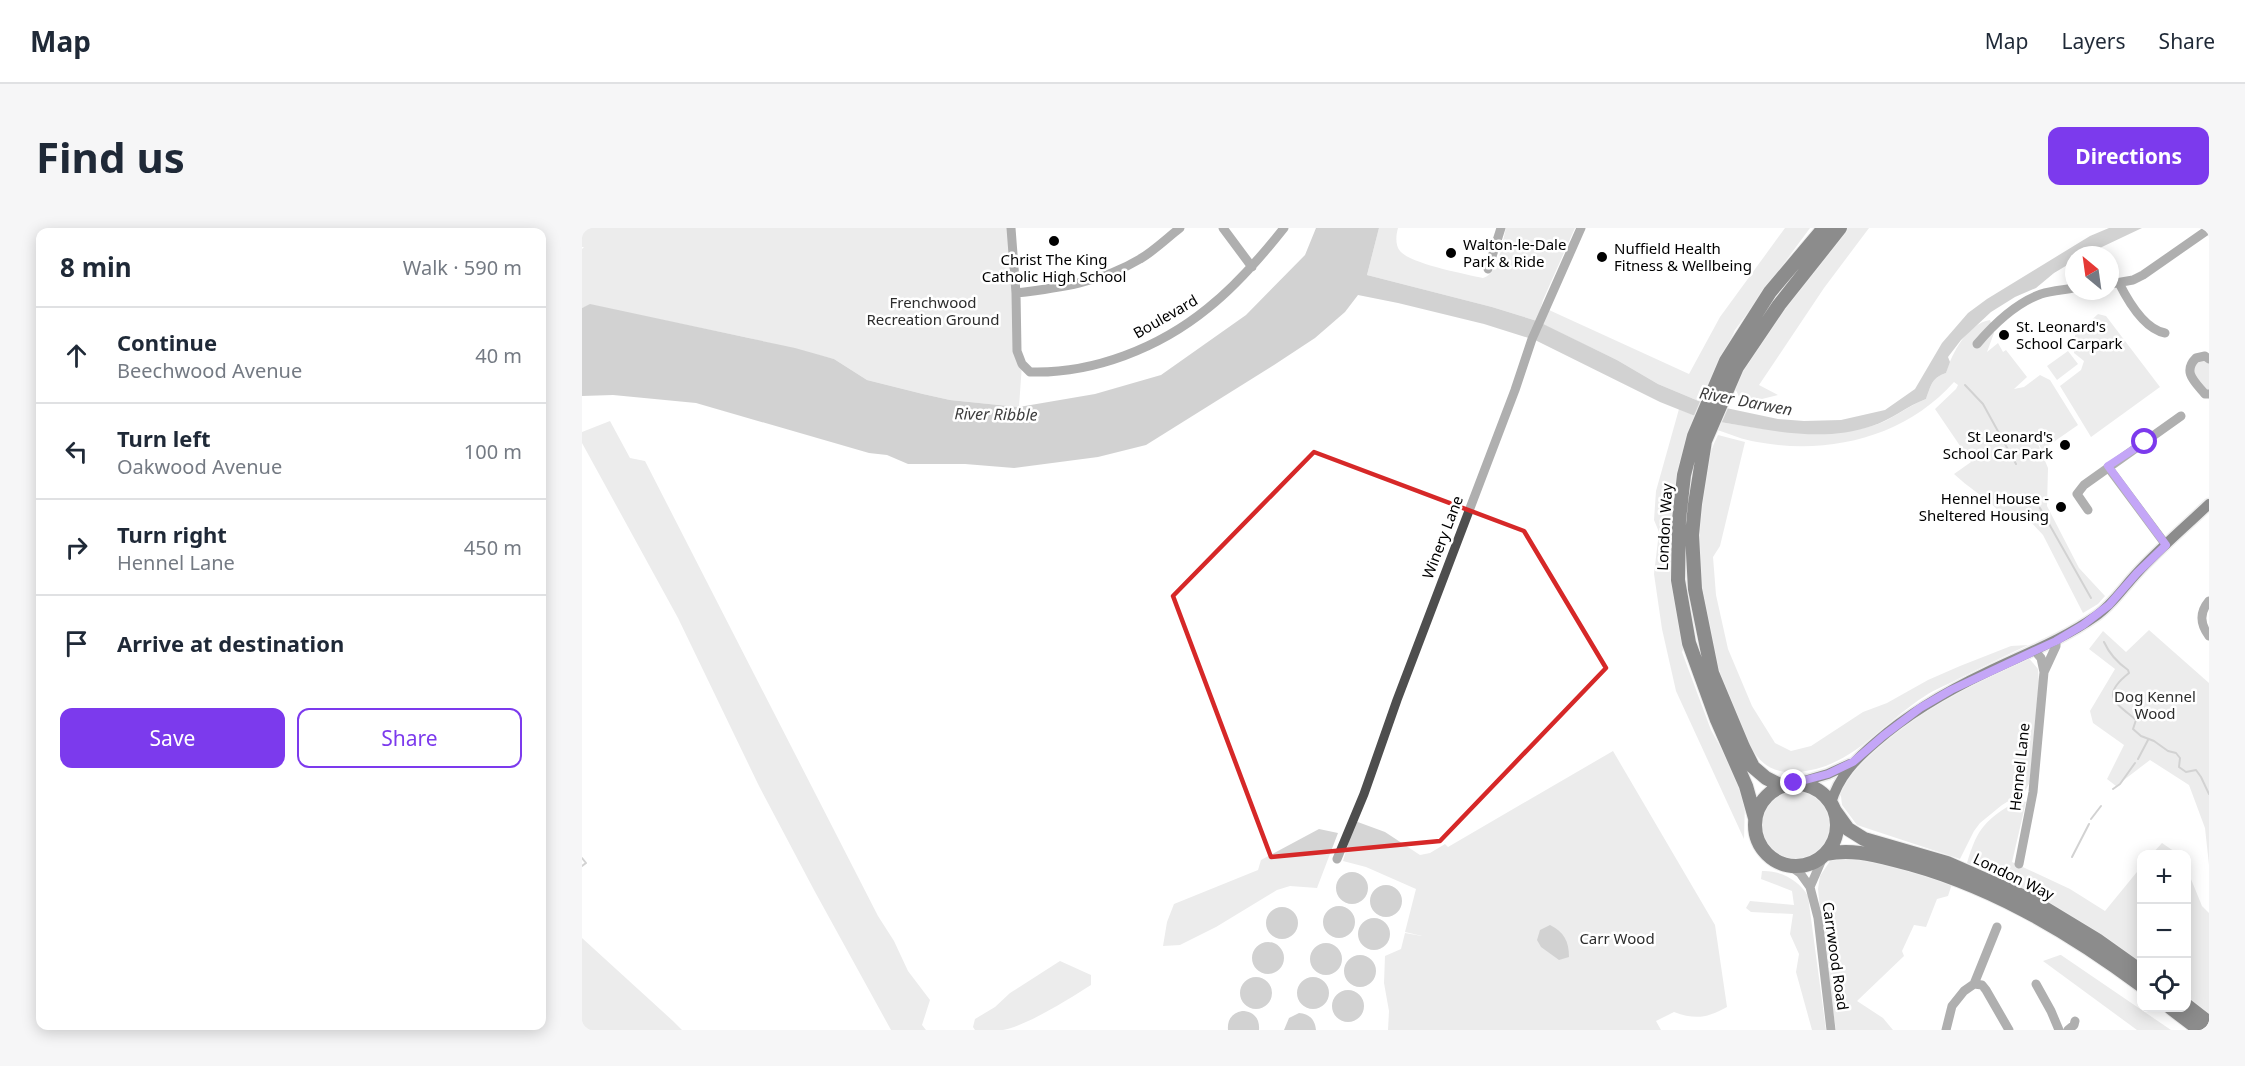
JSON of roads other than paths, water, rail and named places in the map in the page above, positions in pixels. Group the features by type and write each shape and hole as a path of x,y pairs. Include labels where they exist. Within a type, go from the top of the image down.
{"highway":[{"name":"London Way","path":"1755,818 1746,786 1717,720 1689,643 1679,589 1679,520 1684,475 1731,364 1770,292 1824,228"},
{"name":"London Way","path":"1731,364 1840,228"},
{"name":"London Way","path":"1700,439 1692,535 1695,589 1712,673 1753,767 1766,778 1788,785"},
{"path":"1788,785 1815,788 1833,807 1837,833 1833,844 1825,855 1808,864 1790,866 1780,863 1762,850 1754,829 1755,818 1764,798 1788,785"},
{"name":"London Way","path":"1833,807 1848,829 1864,839 1947,863 2031,900 2097,940 2137,968"},
{"name":"London Way","path":"1825,855 1844,851 1876,855 1929,869 1962,882 2046,922 2137,983"},
{"path":"2191,1008 2209,1023"},
{"path":"2176,1012 2200,1030"}],"main road":[{"path":"1788,785 1828,774 1853,762 1920,708 1960,685 2056,641 2083,625 2109,605 2137,573 2209,504"},
{"path":"1833,807 1836,788 1853,762"}],"street":[{"path":"1011,228 1016,293 1056,289 1094,280 1140,259 1180,228"},
{"path":"1223,228 1252,267"},
{"name":"Boulevard","path":"1016,293 1017,351 1022,364 1030,372 1054,373 1082,368 1118,358 1150,344 1208,308 1252,267 1284,228"},
{"path":"1488,269 1501,228"},
{"name":"Winery Lane","path":"1337,859 1365,794 1397,700 1533,338 1581,228"},
{"path":"2119,283 2143,275 2209,229"},
{"path":"2119,289 2133,308 2157,331 2165,333"},
{"path":"1977,344 1989,329 2022,303 2042,294 2065,290"},
{"path":"2209,359 2205,356 2196,358 2189,370 2189,375 2205,394 2209,394"},
{"path":"2088,510 2077,494 2084,485 2181,416"},
{"path":"2108,466 2166,545"},
{"path":"2209,601 2202,611 2201,619 2209,636"},
{"name":"Hennel Lane","path":"2044,672 2054,653 2056,641"},
{"name":"Hennel Lane","path":"2019,864 2033,792 2044,672 2041,658 2035,651"},
{"name":"Carrwood Road","path":"1810,887 1825,855"},
{"name":"Carrwood Road","path":"1790,866 1800,873 1810,887 1818,918 1831,1030"},
{"path":"1946,1030 1952,1006 1964,991 1974,984 1997,927"},
{"path":"1974,984 1982,985 1986,990 2009,1030"},
{"path":"2036,984 2059,1030"},
{"path":"2068,1030 2075,1021"}],"water":[{"name":"River Ribble","path":"1316,228 1379,228 1367,275 1537,321 1617,360 1658,384 1701,402 1695,416 1660,402 1535,340 1484,324 1358,295 1345,312 1315,338 1146,445 1098,457 1014,468 965,464 908,464 887,455 869,453 696,403 613,395 582,396 582,308 590,304 795,348 834,359 867,380 950,400 1019,407 1095,394 1161,375 1246,315 1305,255"},
{"path":"2109,228 2142,228 2104,246 2074,246"},
{"path":"2065,251 2065,266 2036,288 2015,297 1991,312 1961,340 1948,357 1950,362 1946,373 1934,380 1926,399 1886,420 1872,426 1834,434 1777,431 1720,422 1726,408 1778,419 1804,421 1841,420 1885,410 1915,389 1942,343 1968,313"},
{"path":"1352,872 1363,877 1368,888 1363,899 1352,904 1341,899 1336,888 1341,877"},
{"path":"1386,885 1397,890 1402,901 1397,912 1386,917 1375,912 1370,901 1375,890"},
{"path":"1339,906 1350,911 1355,922 1350,933 1339,938 1328,933 1323,922 1328,911"},
{"path":"1282,907 1293,912 1298,923 1293,934 1282,939 1271,934 1266,923 1271,912"},
{"path":"1374,918 1385,923 1390,934 1385,945 1374,950 1363,945 1358,934 1363,923"},
{"path":"1550,925 1565,938 1569,957 1559,960 1541,947 1537,940 1540,930"},
{"path":"1268,942 1279,947 1284,958 1279,969 1268,974 1257,969 1252,958 1257,947"},
{"path":"1326,943 1337,948 1342,959 1337,970 1326,975 1315,970 1310,959 1315,948"},
{"path":"1360,955 1371,960 1376,971 1371,982 1360,987 1349,982 1344,971 1349,960"},
{"path":"1256,977 1267,982 1272,993 1267,1004 1256,1009 1245,1004 1240,993 1245,982"},
{"path":"1313,977 1324,982 1329,993 1324,1004 1313,1009 1302,1004 1297,993 1302,982"},
{"path":"1348,990 1359,995 1364,1006 1359,1017 1348,1022 1337,1017 1332,1006 1337,995"},
{"path":"1242,1011 1255,1016 1259,1030 1228,1030 1231,1017"},
{"path":"1299,1013 1311,1018 1316,1030 1284,1030 1289,1018"}],"waterway":[{"path":"1965,385 1983,404 2016,464"},
{"path":"2040,508 2091,598"},
{"path":"2104,642 2114,658 2128,670 2129,673 2120,681 2113,693 2117,703 2136,720 2133,729 2141,736 2176,753 2180,758 2179,767 2186,772 2196,770 2209,794"},
{"path":"2138,759 2148,740"},
{"path":"2113,789 2120,784 2135,763"},
{"path":"2091,819 2101,806"},
{"path":"2072,857 2089,824"},
{"path":"582,858 586,863 582,866"}],"place":[{"name":"Christ The King Catholic High School","path":"1054,241"},
{"name":"Walton-le-Dale Park & Ride","path":"1451,253"},
{"name":"Nuffield Health Fitness & Wellbeing","path":"1602,257"},
{"name":"St. Leonard's School Carpark","path":"2004,335"},
{"name":"St Leonard's School Car Park","path":"2065,445"},
{"name":"Hennel House - Sheltered Housing","path":"2061,507"}],"park label":[{"name":"Frenchwood Recreation Ground","path":"933,310"},
{"name":"Dog Kennel Wood","path":"2155,704"},
{"name":"Carr Wood","path":"1617,938"}],"water label":[{"name":"River Darwen","path":"1746,401"}]}
